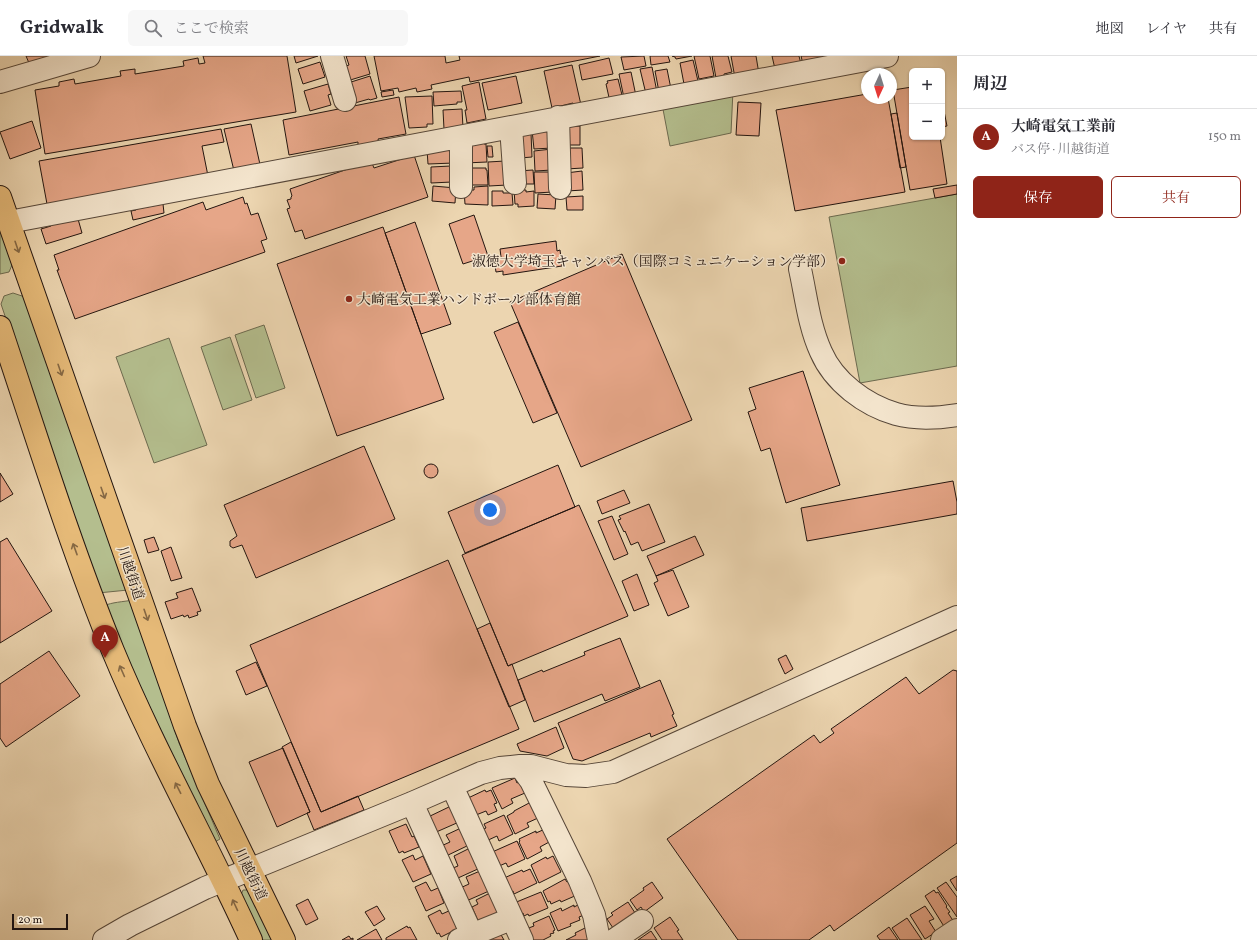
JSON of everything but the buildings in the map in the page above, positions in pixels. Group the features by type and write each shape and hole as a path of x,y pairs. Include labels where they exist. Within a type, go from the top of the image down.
{"highway":[{"name":"川越街道","path":"0,197 184,726 208,784 284,940"},
{"name":"川越街道","path":"0,326 48,472 94,602 114,652 149,730 252,940"}],"street":[{"path":"0,82 89,56"},
{"path":"332,56 345,100"},
{"path":"8,222 511,127 837,61 887,56"},
{"path":"558,117 560,188"},
{"path":"511,127 515,183"},
{"path":"461,136 461,187"},
{"path":"800,269 809,315 821,353 832,370 848,389 870,404 897,414 920,417 957,415"},
{"path":"104,940 130,925 205,888 481,773 500,768 520,766 531,766 566,775 586,776 613,772 957,617"},
{"path":"520,766 531,781 580,881 594,915 599,940"},
{"path":"452,786 511,919 522,940"},
{"path":"412,803 465,937 511,919"},
{"path":"614,940 642,921"},
{"path":"942,940 957,930"}],"green space":[{"path":"733,90 731,133 670,146 662,104"},
{"path":"957,194 957,366 860,383 829,217"},
{"path":"0,227 12,265 9,272 0,274"},
{"path":"13,293 25,297 128,590 98,593 1,304 4,296"},
{"path":"264,325 285,388 256,398 235,335"},
{"path":"230,337 252,400 223,410 201,347"},
{"path":"169,338 207,445 154,463 116,357"},
{"path":"133,600 179,743 220,839 213,843 103,606"},
{"path":"243,890 249,890 275,940 263,940 241,895"}],"place":[{"name":"淑徳大学埼玉キャンパス（国際コミュニケーション学部）","path":"842,261"},
{"name":"大崎電気工業ハンドボール部体育館","path":"349,299"},
{"name":"大崎電気工業前","path":"105,658"}]}
